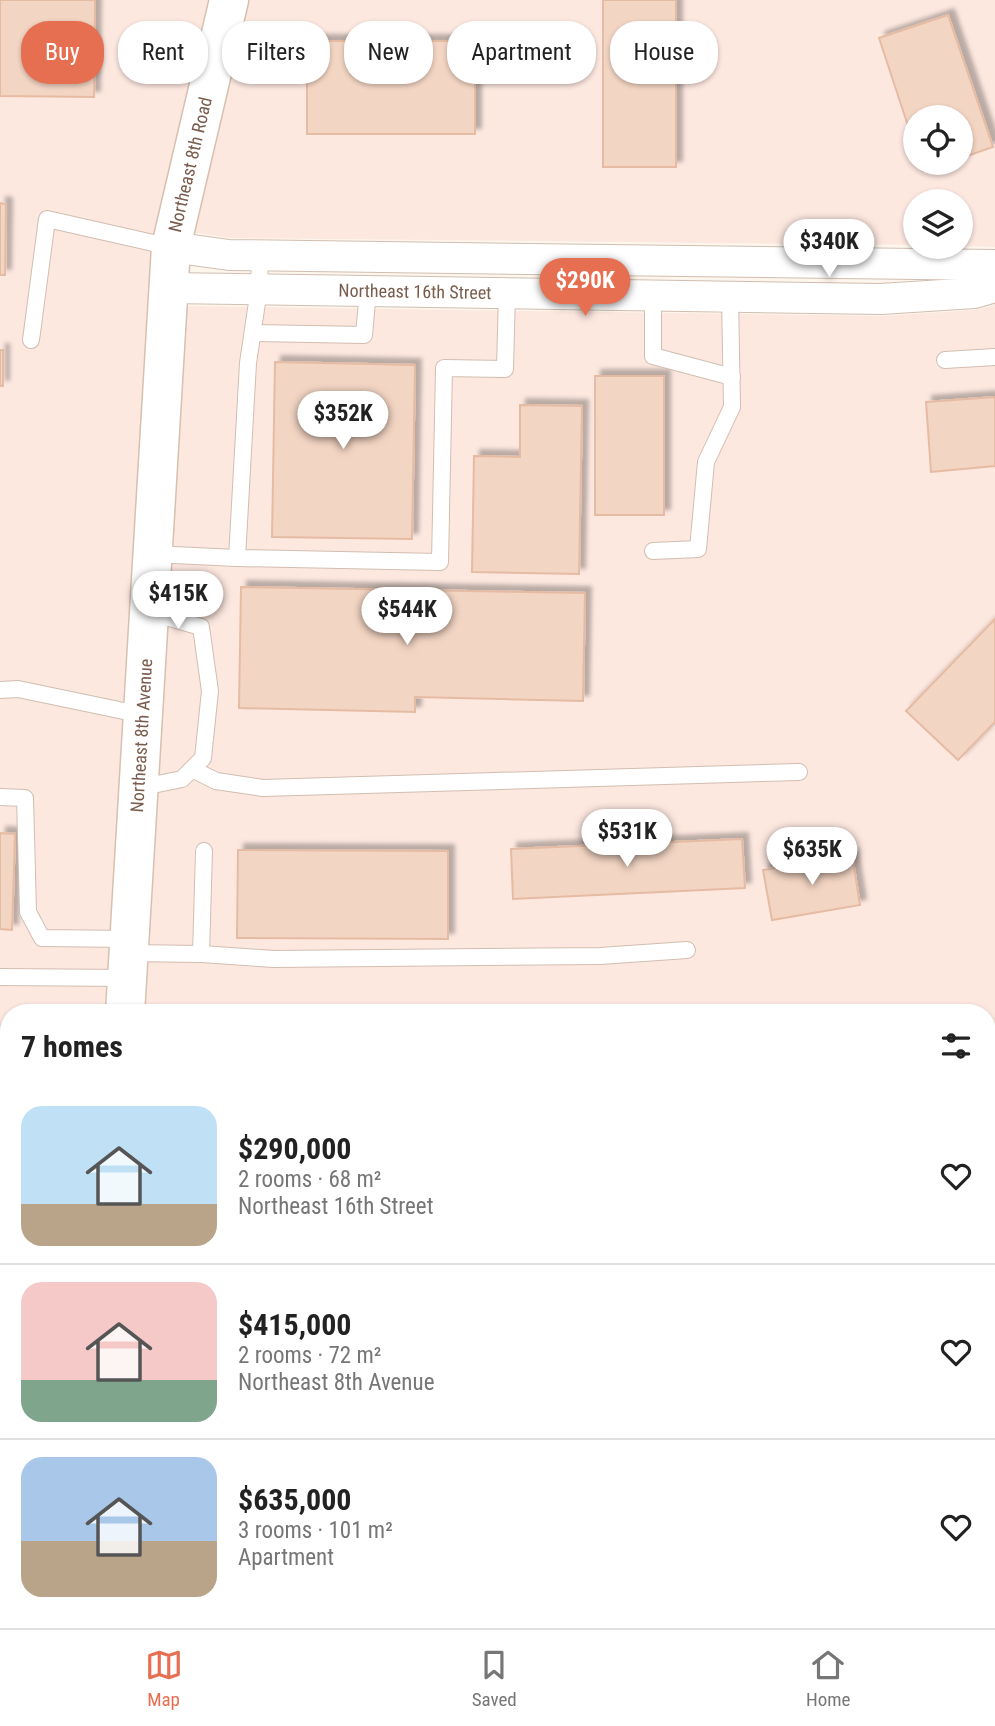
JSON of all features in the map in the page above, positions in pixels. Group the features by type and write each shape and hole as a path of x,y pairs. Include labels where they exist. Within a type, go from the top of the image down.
{"main road":[{"name":"Northeast 8th Road","path":"171,247 229,0"},
{"name":"Northeast 8th Avenue","path":"128,971 171,247"}],"street":[{"name":"Northeast 16th Street","path":"171,247 229,255 260,256 995,265"},
{"path":"368,257 368,290"},
{"path":"480,257 494,291"},
{"path":"723,260 726,296"},
{"path":"854,298 855,262"},
{"name":"Northeast 16th Street","path":"168,288 854,298 974,293 995,287"}],"lane":[{"path":"32,340 47,219 171,247"},
{"path":"237,558 248,363 259,289 260,256"},
{"path":"253,332 364,335 368,290"},
{"path":"152,554 440,562 444,368 505,369 494,291"},
{"path":"653,294 653,356 732,377"},
{"path":"653,551 698,549 706,463 732,407 726,296"},
{"path":"945,360 995,357"},
{"path":"138,788 182,779 203,758 210,691 201,627 149,612"},
{"path":"0,690 18,689 143,715"},
{"path":"192,769 216,780 263,788 799,772"},
{"path":"0,797 25,798 29,912 42,937 128,971"},
{"path":"201,954 204,851"},
{"path":"0,977 128,971 201,954 288,959 600,956 687,950"}],"shaded area":[{"path":"0,0 213,0 208,49 208,21 118,21 118,84 204,84 111,1004 0,1004"},
{"path":"245,0 995,0 995,247 973,246 973,189 903,189 903,245 230,238 190,232 225,84 330,84 330,21 240,21"},
{"path":"995,305 995,1004 141,1004 182,306 881,316 975,310"}],"building":[{"path":"0,0 95,0 95,21 21,21 21,84 94,84 94,97 0,96"},
{"path":"603,0 676,0 676,21 610,21 610,84 676,84 676,167 603,167"},
{"path":"948,15 993,147 973,154 973,105 903,105 903,111 879,38"},
{"path":"330,41 344,41 344,84 433,84 433,41 447,41 447,84 475,84 475,134 307,134 307,84 330,84"},
{"path":"0,203 6,204 5,275 0,275"},
{"path":"0,350 3,350 3,386 0,386"},
{"path":"275,362 415,365 412,539 272,537"},
{"path":"595,376 664,376 664,515 595,515"},
{"path":"995,397 995,466 931,472 926,402"},
{"path":"520,405 582,406 579,574 472,572 474,456 520,457"},
{"path":"241,587 585,593 583,701 415,697 415,712 239,708"},
{"path":"995,619 995,722 958,760 906,711"},
{"path":"0,833 15,834 12,930 0,929"},
{"path":"742,839 745,888 513,899 511,849"},
{"path":"238,850 448,851 448,939 237,938"},
{"path":"852,855 860,905 772,920 763,870"}]}
